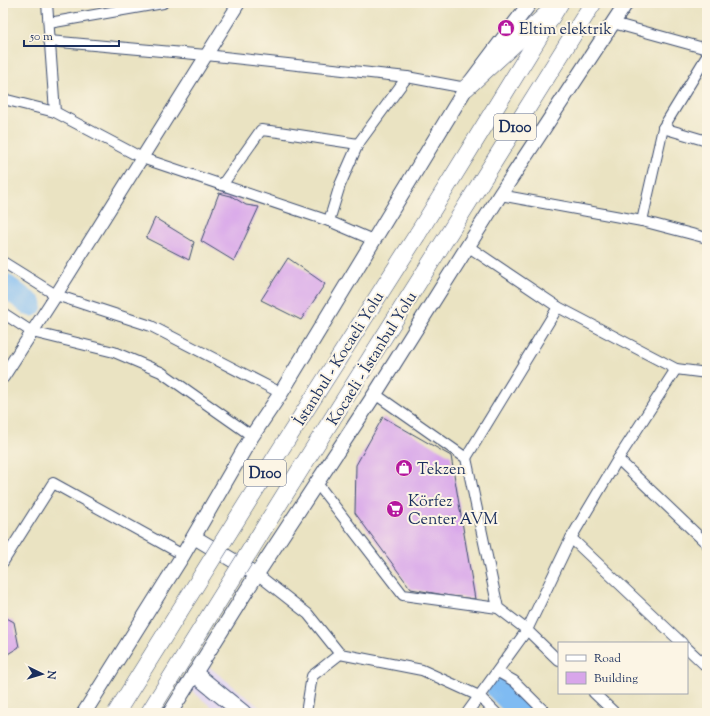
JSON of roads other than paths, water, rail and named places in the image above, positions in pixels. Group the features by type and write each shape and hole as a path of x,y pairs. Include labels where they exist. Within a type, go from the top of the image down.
{"highway":[{"path":"466,88 560,3"},
{"name":"İstanbul - Kocaeli Yolu","path":"116,713 268,468 417,235 560,3"},
{"name":"Kocaeli - İstanbul Yolu","path":"149,713 593,3"}],"main road":[{"path":"84,713 183,555 252,436 281,393 466,88 530,3"},
{"path":"170,713 316,482 375,394 500,195 626,3"},
{"path":"194,537 257,574"},
{"path":"195,674 243,713"}],"street":[{"path":"47,3 55,112"},
{"path":"49,23 163,3"},
{"path":"3,376 56,295 239,3"},
{"path":"613,24 707,49"},
{"path":"49,41 206,55 407,77 466,88"},
{"path":"642,221 663,128 707,56"},
{"path":"330,221 340,185 358,144 407,77"},
{"path":"3,99 55,112 142,158 330,221 373,240"},
{"path":"663,128 707,141"},
{"path":"222,185 261,130 358,144"},
{"path":"500,195 642,221 707,238"},
{"path":"468,246 558,308 676,369 707,373"},
{"path":"3,262 56,295 151,326 281,393"},
{"path":"466,458 558,308"},
{"path":"3,313 32,332 114,352 161,372 252,436"},
{"path":"467,713 527,630 571,538 618,459 676,369"},
{"path":"375,394 466,458 498,608"},
{"path":"618,459 707,544"},
{"path":"316,482 403,595 498,608 527,630 558,660"},
{"path":"3,562 53,483 183,555"},
{"path":"571,538 681,642"},
{"path":"257,574 308,614 340,654 422,670 479,696 496,713"},
{"path":"688,649 707,667"},
{"path":"306,713 312,676 340,654"},
{"path":"498,672 514,681 546,713"},
{"path":"595,694 615,713"}],"waterway":[{"path":"3,284 31,305"},
{"path":"498,689 521,713"}],"place":[{"name":"Eltim elektrik","path":"506,28"},
{"name":"Tekzen","path":"404,468"},
{"name":"Körfez Center AVM","path":"395,509"}]}
